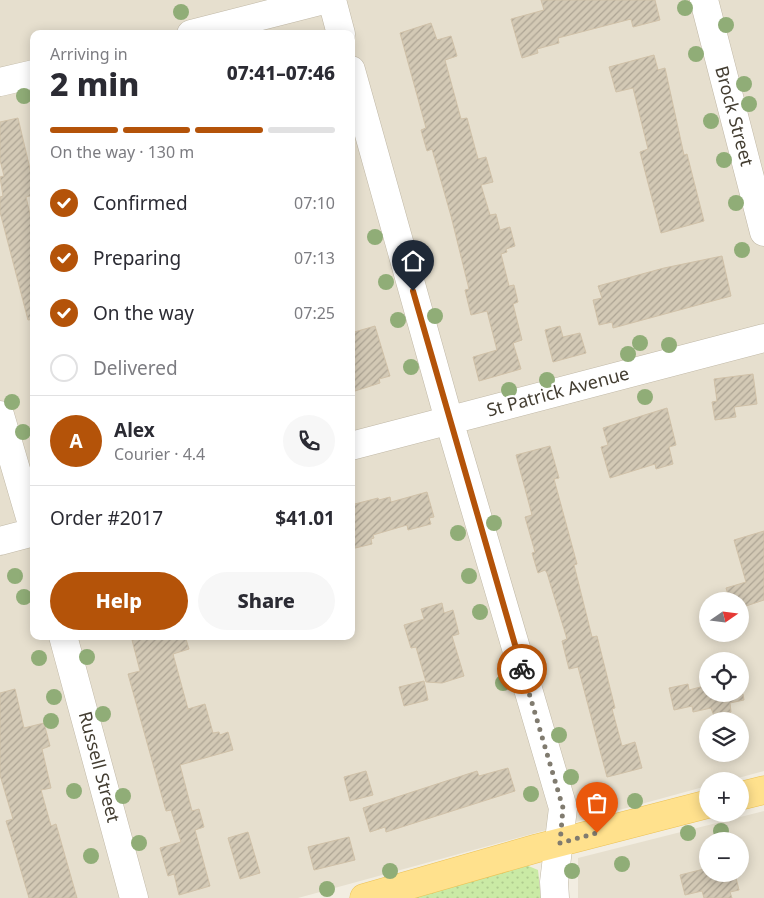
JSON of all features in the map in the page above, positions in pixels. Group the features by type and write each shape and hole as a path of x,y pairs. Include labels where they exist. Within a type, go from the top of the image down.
{"main road":[{"path":"749,794 764,790"},
{"path":"364,898 699,806"}],"street":[{"path":"207,30 324,0"},
{"path":"332,0 340,30"},
{"name":"Brock Street","path":"704,0 764,232"},
{"path":"0,82 30,75"},
{"path":"355,84 449,420 563,808 554,882 555,898"},
{"name":"St Patrick Avenue","path":"355,445 764,338"},
{"path":"0,415 30,517"},
{"path":"0,540 30,532"},
{"name":"Russell Street","path":"64,640 134,898"}],"shaded area":[{"path":"0,0 764,0 764,771 749,775 749,772 699,772 699,788 298,898 0,898"},
{"path":"764,811 764,898 578,898 578,858 720,822 749,822 749,815"}],"green space":[{"path":"526,865 538,870 541,898 412,898"}],"building":[{"path":"541,0 655,0 660,20 633,27 631,19 558,38 559,43 537,49 538,53 522,58 511,19 544,10"},
{"path":"431,23 437,40 451,36 457,56 445,60 461,119 467,118 478,159 486,157 493,182 481,185 490,215 496,214 500,230 510,227 515,246 506,249 507,252 501,254 509,286 514,285 518,302 513,304 522,340 513,343 521,369 479,381 473,357 497,350 487,311 471,315 465,290 469,289 451,216 432,149 427,151 421,130 426,128 400,33"},
{"path":"654,55 658,70 665,68 684,155 687,154 704,221 661,233 640,152 648,149 633,88 616,92 609,67"},
{"path":"18,118 30,169 30,196 26,197 30,214 30,320 28,320 0,212 0,197 3,196 0,177 4,176 0,160 0,122"},
{"path":"722,256 731,296 613,328 612,322 599,325 593,300 602,298 598,286 664,268"},
{"path":"375,326 390,376 379,379 380,383 355,391 355,332"},
{"path":"560,326 563,337 580,333 586,353 553,362 545,330"},
{"path":"753,374 757,404 734,407 736,417 715,420 712,402 717,401 714,379"},
{"path":"667,408 676,445 669,447 673,464 656,469 655,464 610,478 601,447 608,445 603,428"},
{"path":"550,446 559,478 554,479 577,564 574,565 592,637 597,636 615,708 612,709 622,746 635,742 642,768 607,777 578,667 569,669 562,641 567,639 547,573 545,570 538,573 532,553 535,552 525,517 532,515 516,455"},
{"path":"427,492 434,517 429,518 431,524 408,530 407,525 373,535 374,538 371,539 372,544 355,548 355,504 390,497 391,502"},
{"path":"764,531 764,600 749,605 749,592 727,592 726,588 746,582 734,540"},
{"path":"442,603 444,613 453,610 459,634 452,636 464,676 442,683 426,682 416,647 411,648 404,625 424,619 421,609"},
{"path":"132,640 186,640 189,649 173,654 188,709 205,704 213,733 219,732 220,735 228,732 233,750 180,765 192,811 199,809 204,827 195,830 210,886 179,895 174,874 168,876 160,848 181,842 171,810 166,811 128,674 140,671"},
{"path":"424,681 428,700 404,706 399,687"},
{"path":"688,684 689,690 699,687 699,702 735,702 730,703 731,712 712,712 711,708 693,712 692,706 674,710 669,688"},
{"path":"15,689 24,728 44,723 50,746 42,749 51,788 41,790 51,826 56,824 77,898 29,898 6,821 13,819 0,775 0,693"},
{"path":"508,768 515,791 386,832 385,827 370,832 363,808 477,771 479,776"},
{"path":"366,771 373,795 350,801 344,777"},
{"path":"248,832 260,873 240,879 228,838"},
{"path":"349,837 355,860 314,870 308,847"},
{"path":"699,870 699,882 737,882 739,890 730,892 732,898 704,898 702,891 685,895 680,875"}],"way so far":[{"path":"522,669 563,808 560,843 597,833"}],"route":[{"path":"413,291 522,669"}]}
